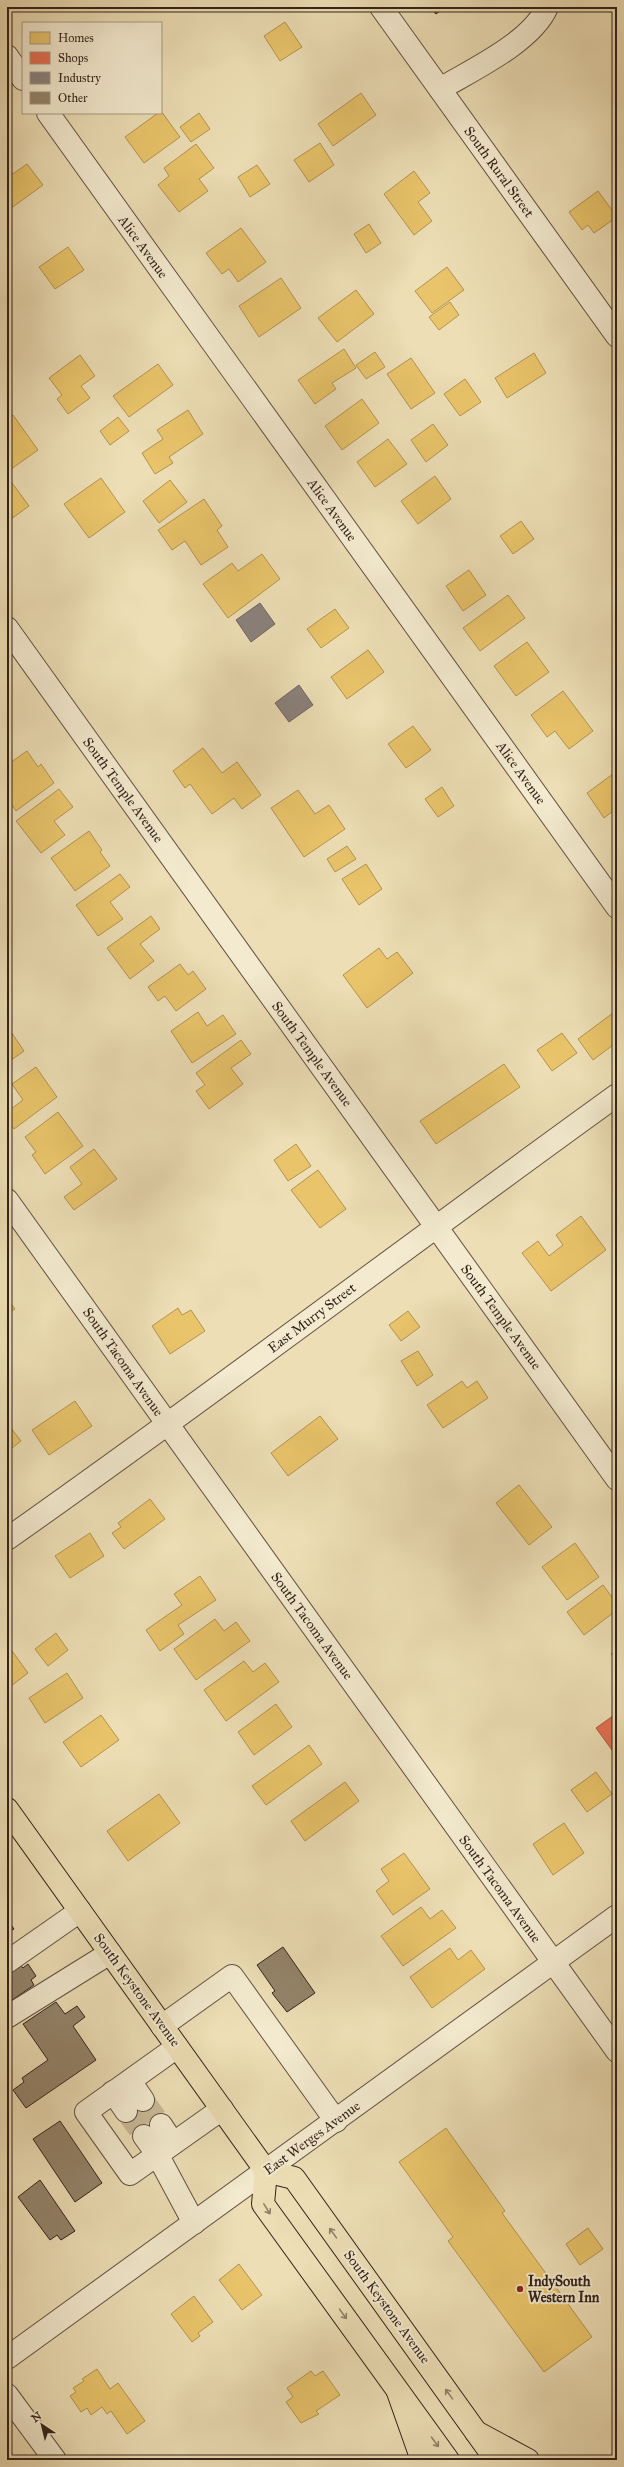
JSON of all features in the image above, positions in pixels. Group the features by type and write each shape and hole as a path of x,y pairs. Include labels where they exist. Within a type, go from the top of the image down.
{"main road":[{"name":"South Keystone Avenue","path":"7,1809 266,2171 294,2178 496,2460"},
{"path":"266,2171 263,2204 448,2460"},
{"path":"398,2392 422,2460"},
{"path":"476,2432 528,2460"}],"street":[{"name":"South Rural Street","path":"381,7 617,336"},
{"path":"440,89 507,48 534,26 547,7"},
{"path":"7,56 22,78"},
{"name":"Alice Avenue","path":"49,114 617,907"},
{"name":"South Temple Avenue","path":"7,628 617,1479"},
{"name":"East Murry Street","path":"7,1539 168,1425 435,1226 617,1095"},
{"name":"South Tacoma Avenue","path":"7,1200 617,2051"},
{"path":"7,1962 80,1911"},
{"name":"East Werges Avenue","path":"7,2358 617,1916"},
{"path":"7,2017 110,1953"},
{"path":"162,2026 232,1976 336,2120"},
{"path":"177,2047 86,2112 125,2168 130,2174 222,2109"},
{"path":"121,2086 135,2105"},
{"path":"153,2131 165,2148 194,2223"},
{"path":"7,2395 55,2460"}],"building: Homes":[{"path":"285,22 302,47 280,61 264,36"},
{"path":"361,93 376,115 333,146 318,124"},
{"path":"162,112 180,137 144,163 125,137 157,114 162,114"},
{"path":"199,113 210,129 191,142 180,127"},
{"path":"320,143 334,165 309,182 294,160"},
{"path":"196,144 214,168 199,179 208,191 179,212 158,185 169,176 164,168"},
{"path":"27,164 43,185 7,211 7,178"},
{"path":"257,165 270,184 250,197 238,177"},
{"path":"414,171 430,193 418,202 432,221 414,235 384,194"},
{"path":"598,191 617,217 594,233 588,225 582,230 569,212"},
{"path":"369,224 381,243 366,253 354,234"},
{"path":"241,228 266,262 238,282 229,269 222,274 206,253"},
{"path":"68,247 84,270 55,289 39,267"},
{"path":"447,267 464,290 432,313 415,291"},
{"path":"281,278 301,308 259,337 239,306"},
{"path":"356,290 374,314 337,342 318,318"},
{"path":"450,302 459,315 439,330 429,317"},
{"path":"344,349 356,368 332,383 336,389 315,404 298,380"},
{"path":"375,352 385,367 366,379 356,365"},
{"path":"534,353 546,373 507,398 495,378"},
{"path":"80,355 95,376 81,386 90,398 68,414 57,399 62,395 49,378"},
{"path":"411,358 435,393 411,409 387,374"},
{"path":"158,364 173,385 129,417 113,396"},
{"path":"465,379 481,402 460,416 444,394"},
{"path":"362,399 379,423 342,450 325,426"},
{"path":"188,410 203,434 169,457 173,463 155,474 142,453 163,439 157,430"},
{"path":"13,415 38,450 7,472 7,420"},
{"path":"118,417 129,431 110,445 100,431"},
{"path":"433,424 448,445 426,462 411,440"},
{"path":"388,439 407,464 375,487 357,462"},
{"path":"7,476 29,506 7,522"},
{"path":"435,476 451,499 418,524 401,501"},
{"path":"101,478 125,512 89,538 64,504"},
{"path":"170,480 187,502 159,523 143,501"},
{"path":"204,499 222,526 217,530 228,547 201,565 185,541 172,550 158,530"},
{"path":"521,521 534,539 513,554 500,536"},
{"path":"262,554 280,579 228,618 203,584 232,563 238,571"},
{"path":"469,570 486,595 463,611 446,586"},
{"path":"508,595 525,618 480,651 463,628"},
{"path":"335,609 349,628 321,648 307,629"},
{"path":"527,642 549,672 516,696 494,666"},
{"path":"368,650 384,672 347,699 331,677"},
{"path":"563,691 593,731 569,749 555,731 547,737 531,715"},
{"path":"413,726 431,750 406,768 388,744"},
{"path":"203,748 222,773 237,762 261,795 242,809 234,798 212,814 190,784 185,788 173,771"},
{"path":"27,751 38,767 41,764 54,783 16,811 7,798 7,765"},
{"path":"617,771 617,808 604,818 587,793"},
{"path":"442,787 454,806 438,817 425,799"},
{"path":"59,789 73,807 54,821 65,835 41,853 16,821"},
{"path":"298,790 315,814 329,805 345,829 304,857 271,808"},
{"path":"89,831 102,850 100,852 110,866 75,891 51,858"},
{"path":"347,846 356,859 335,872 327,859"},
{"path":"366,864 382,889 359,905 342,879"},
{"path":"120,874 130,887 110,902 123,919 98,936 76,905"},
{"path":"151,916 160,929 140,944 154,961 130,979 107,948"},
{"path":"379,948 387,959 397,952 413,973 367,1008 343,975"},
{"path":"180,964 188,975 193,971 206,989 176,1011 165,996 158,1001 148,987"},
{"path":"617,1010 617,1042 593,1060 578,1039"},
{"path":"198,1012 207,1026 223,1015 236,1034 192,1063 171,1031"},
{"path":"7,1026 24,1051 7,1063"},
{"path":"562,1033 577,1053 552,1071 537,1050"},
{"path":"241,1040 251,1054 231,1068 243,1084 209,1109 196,1091 205,1085 196,1073"},
{"path":"504,1064 520,1087 436,1144 420,1121"},
{"path":"36,1067 57,1097 14,1129 7,1119 7,1112 23,1100 12,1084"},
{"path":"58,1112 83,1146 45,1174 32,1155 36,1152 25,1137"},
{"path":"296,1144 311,1166 288,1181 274,1160"},
{"path":"94,1149 117,1179 74,1210 64,1197 82,1184 70,1167"},
{"path":"318,1170 346,1209 320,1228 291,1190"},
{"path":"581,1216 606,1250 551,1291 522,1253 538,1241 549,1256 563,1245 556,1235"},
{"path":"7,1298 15,1309 7,1314"},
{"path":"178,1308 182,1315 191,1310 205,1331 170,1354 152,1326"},
{"path":"408,1311 420,1327 401,1341 389,1325"},
{"path":"418,1351 433,1375 417,1386 401,1361"},
{"path":"462,1381 467,1388 477,1381 488,1398 443,1428 427,1405"},
{"path":"75,1401 92,1426 49,1455 32,1430"},
{"path":"320,1416 338,1439 288,1476 271,1453"},
{"path":"10,1427 21,1441 7,1452 7,1428"},
{"path":"519,1485 552,1527 529,1545 496,1503"},
{"path":"150,1499 165,1519 124,1549 112,1533 121,1527 118,1523"},
{"path":"90,1533 104,1556 70,1578 55,1556"},
{"path":"575,1543 599,1577 567,1600 542,1567"},
{"path":"200,1576 216,1600 178,1625 184,1634 160,1651 146,1630 182,1605 174,1594"},
{"path":"603,1585 617,1604 617,1610 584,1635 567,1612"},
{"path":"215,1619 224,1631 236,1622 250,1641 196,1680 174,1649"},
{"path":"56,1633 68,1650 48,1666 35,1649"},
{"path":"7,1644 28,1673 11,1686 7,1680"},
{"path":"617,1649 617,1662 611,1654"},
{"path":"244,1661 253,1672 265,1663 279,1682 226,1721 204,1690"},
{"path":"67,1673 83,1698 45,1723 29,1698"},
{"path":"276,1704 292,1727 254,1755 238,1732"},
{"path":"101,1715 119,1740 81,1767 63,1742"},
{"path":"309,1745 322,1764 266,1805 252,1786"},
{"path":"596,1772 612,1794 587,1812 571,1790"},
{"path":"345,1782 359,1801 305,1841 291,1821"},
{"path":"159,1794 180,1823 128,1861 107,1831"},
{"path":"564,1823 584,1853 553,1875 533,1844"},
{"path":"404,1853 430,1889 393,1915 376,1891 389,1881 381,1869"},
{"path":"421,1907 430,1919 442,1910 456,1928 403,1966 381,1936"},
{"path":"450,1948 458,1960 471,1950 485,1969 432,2008 410,1977"},
{"name":"IndySouth Western Inn","path":"446,2128 505,2211 502,2213 592,2337 544,2372 448,2241 453,2237 399,2162"},
{"path":"588,2228 603,2249 580,2265 566,2244"},
{"path":"239,2264 262,2295 242,2310 219,2280"},
{"path":"194,2296 213,2322 198,2333 200,2336 192,2342 171,2314"},
{"path":"97,2369 110,2389 118,2383 145,2421 127,2434 111,2411 107,2414 102,2407 91,2415 87,2408 81,2412 70,2396 76,2392 73,2388 84,2381 82,2379"},
{"path":"311,2371 315,2376 323,2371 340,2395 316,2411 319,2414 301,2423 286,2402 293,2397 287,2388"}],"building: Shops":[{"path":"617,1713 617,1757 596,1728"}],"building: Industry":[{"path":"260,603 275,624 251,642 236,620"},
{"path":"299,685 313,705 289,722 275,703"}],"building: Other":[{"path":"430,7 445,7 436,14"},
{"path":"7,1919 14,1929 7,1933"},
{"path":"283,1947 315,1993 287,2012 272,1993 275,1991 257,1965"},
{"path":"19,1963 23,1968 28,1964 36,1976 31,1980 34,1985 12,2000 7,1992 7,1971"},
{"path":"56,2002 65,2014 77,2006 85,2017 73,2026 96,2060 26,2108 13,2090 24,2082 22,2078 48,2060 23,2024"},
{"path":"60,2121 102,2183 75,2202 33,2139"},
{"path":"40,2180 75,2231 61,2240 57,2235 50,2240 18,2197"}],"tunnel":[{"path":"143,2100 161,2125"},
{"path":"126,2111 144,2136"}],"place":[{"name":"IndySouth Western Inn","path":"520,2289"}]}
